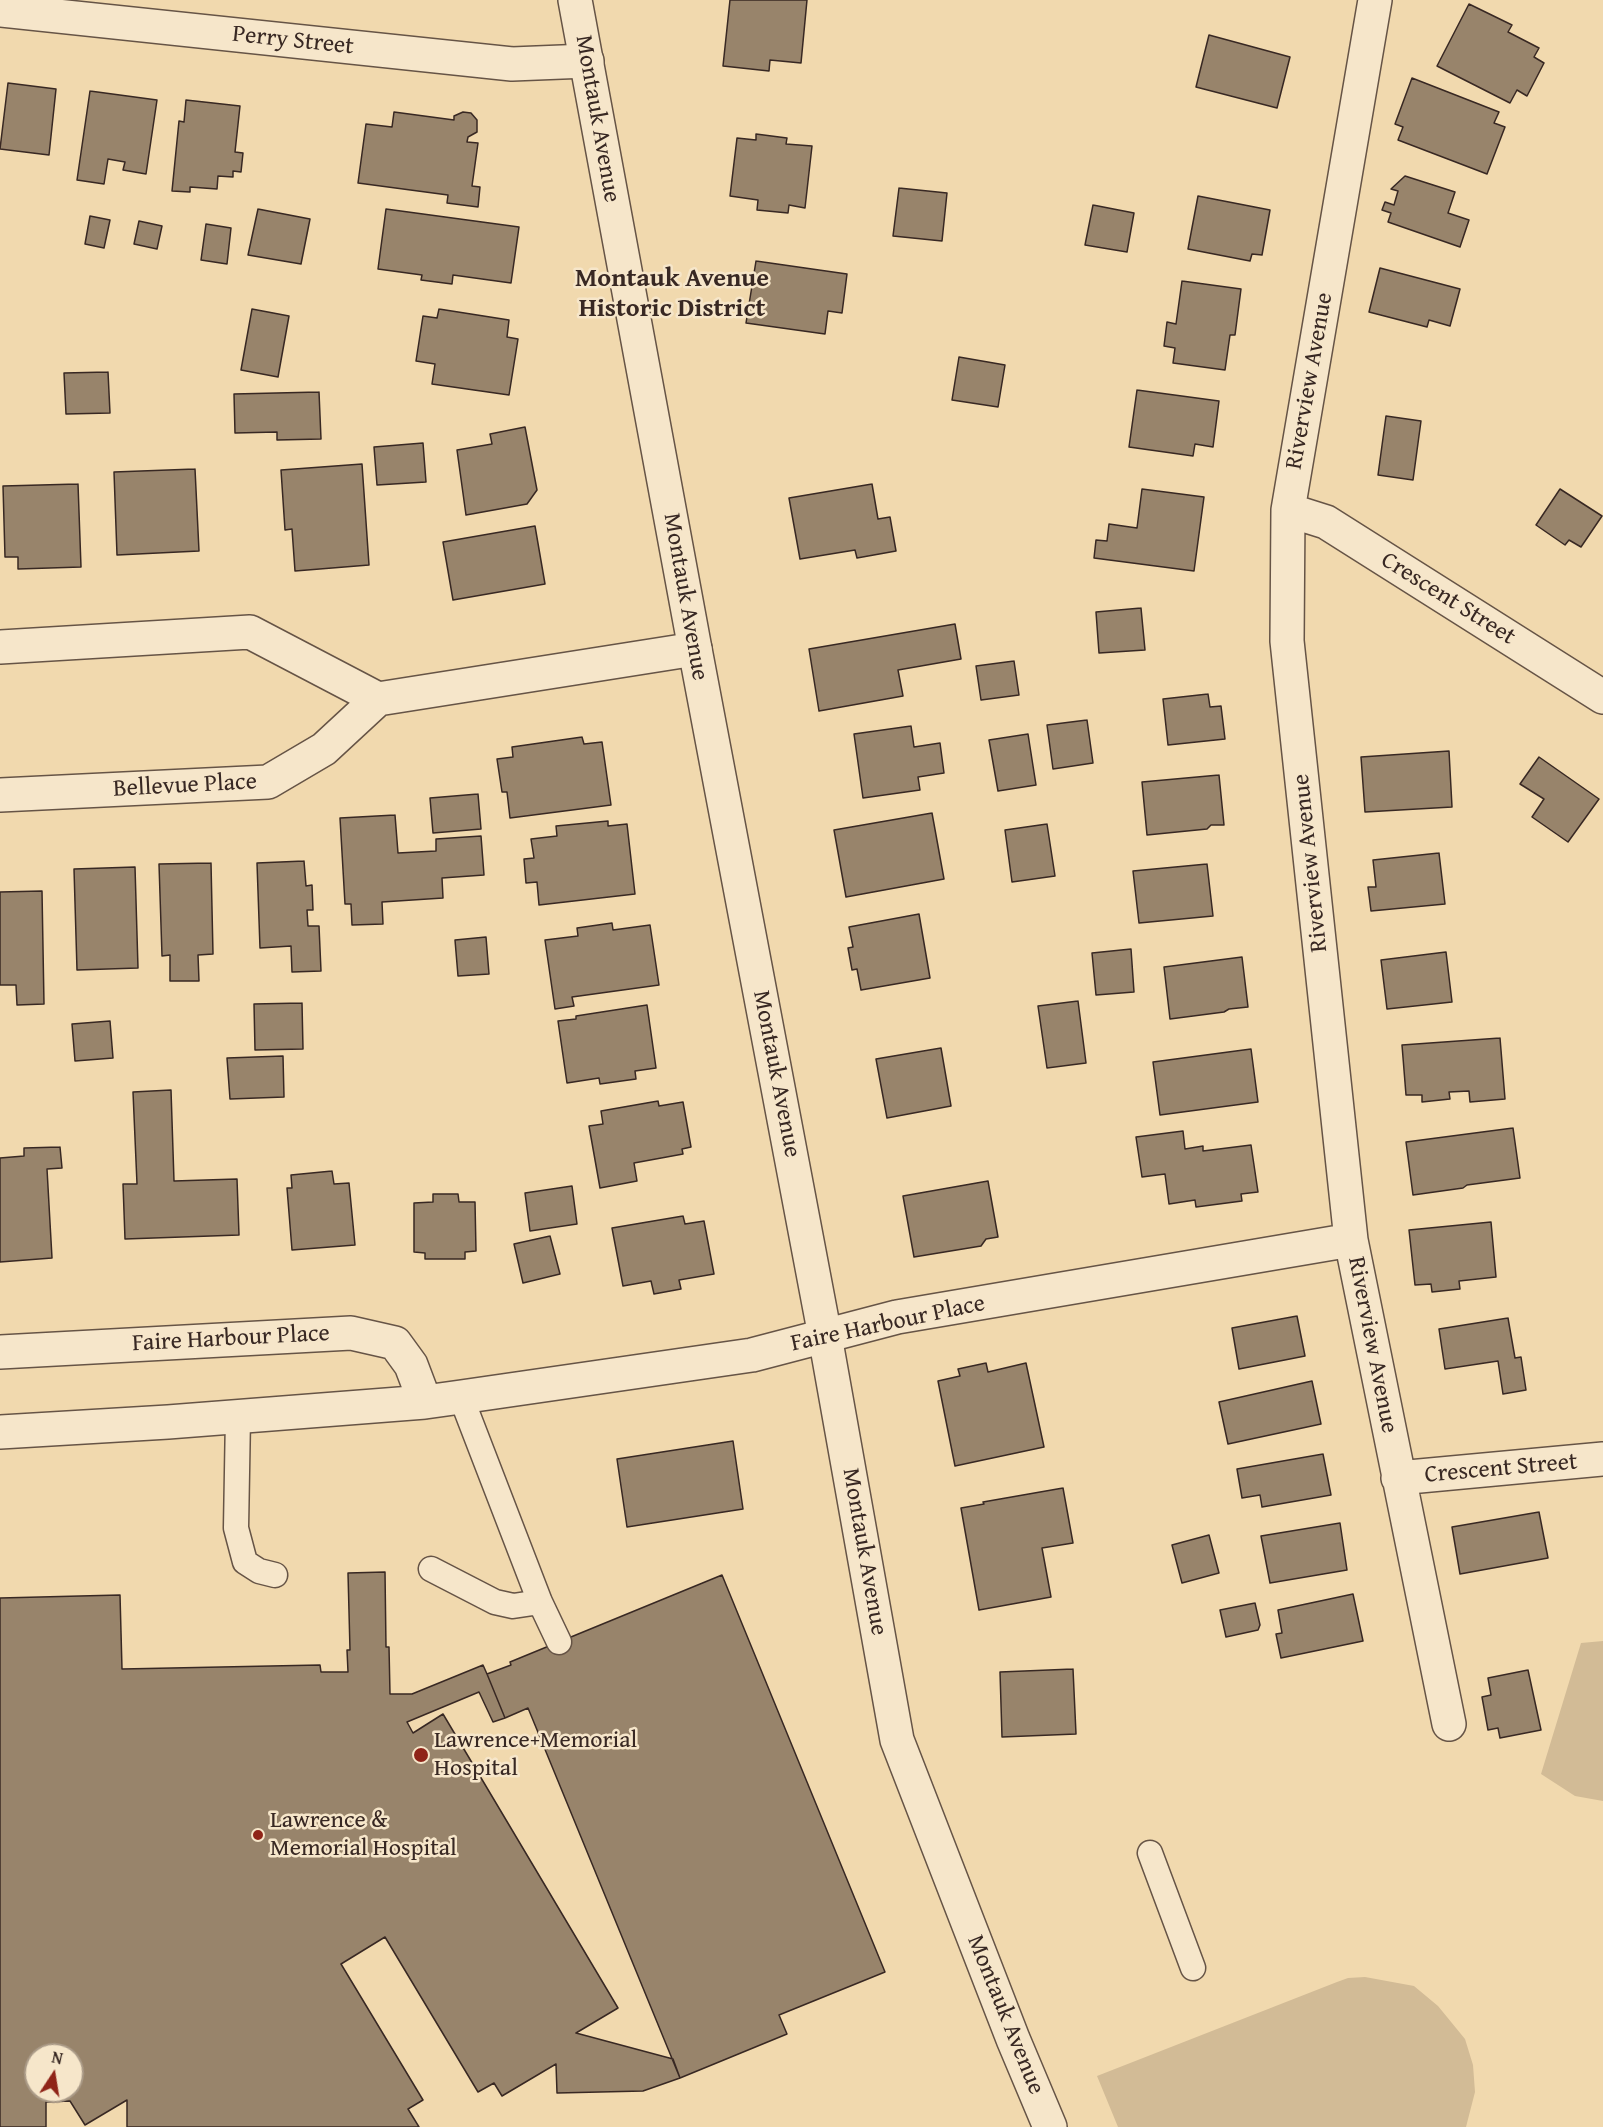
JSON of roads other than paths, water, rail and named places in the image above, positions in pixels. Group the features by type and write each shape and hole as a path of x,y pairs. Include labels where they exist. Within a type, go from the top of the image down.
{"street":[{"name":"Montauk Avenue","path":"575,0 825,1336 897,1740 1050,2127"},
{"name":"Riverview Avenue","path":"1375,0 1288,510 1287,641 1351,1240 1449,1724"},
{"name":"Perry Street","path":"0,10 512,64 587,61"},
{"name":"Crescent Street","path":"1288,510 1326,522 1603,697"},
{"path":"0,647 250,632 378,699 695,649"},
{"name":"Bellevue Place","path":"0,795 268,782 324,749 378,699"},
{"name":"Faire Harbour Place","path":"0,1432 425,1402 461,1397 752,1355 897,1317 1351,1240"},
{"name":"Faire Harbour Place","path":"0,1352 351,1333 395,1343 411,1365 425,1402"},
{"name":"Crescent Street","path":"1398,1479 1603,1459"}],"lane":[{"path":"461,1397 540,1602 559,1642"},
{"path":"238,1416 236,1528 245,1562 260,1571 275,1575"},
{"path":"431,1569 495,1602 513,1606 540,1602"},
{"path":"1150,1853 1193,1968"}],"place":[{"name":"Lawrence+Memorial Hospital","path":"421,1755"},
{"name":"Lawrence & Memorial Hospital","path":"258,1835"}],"district":[{"name":"Montauk Avenue Historic District","path":"672,294"}]}
